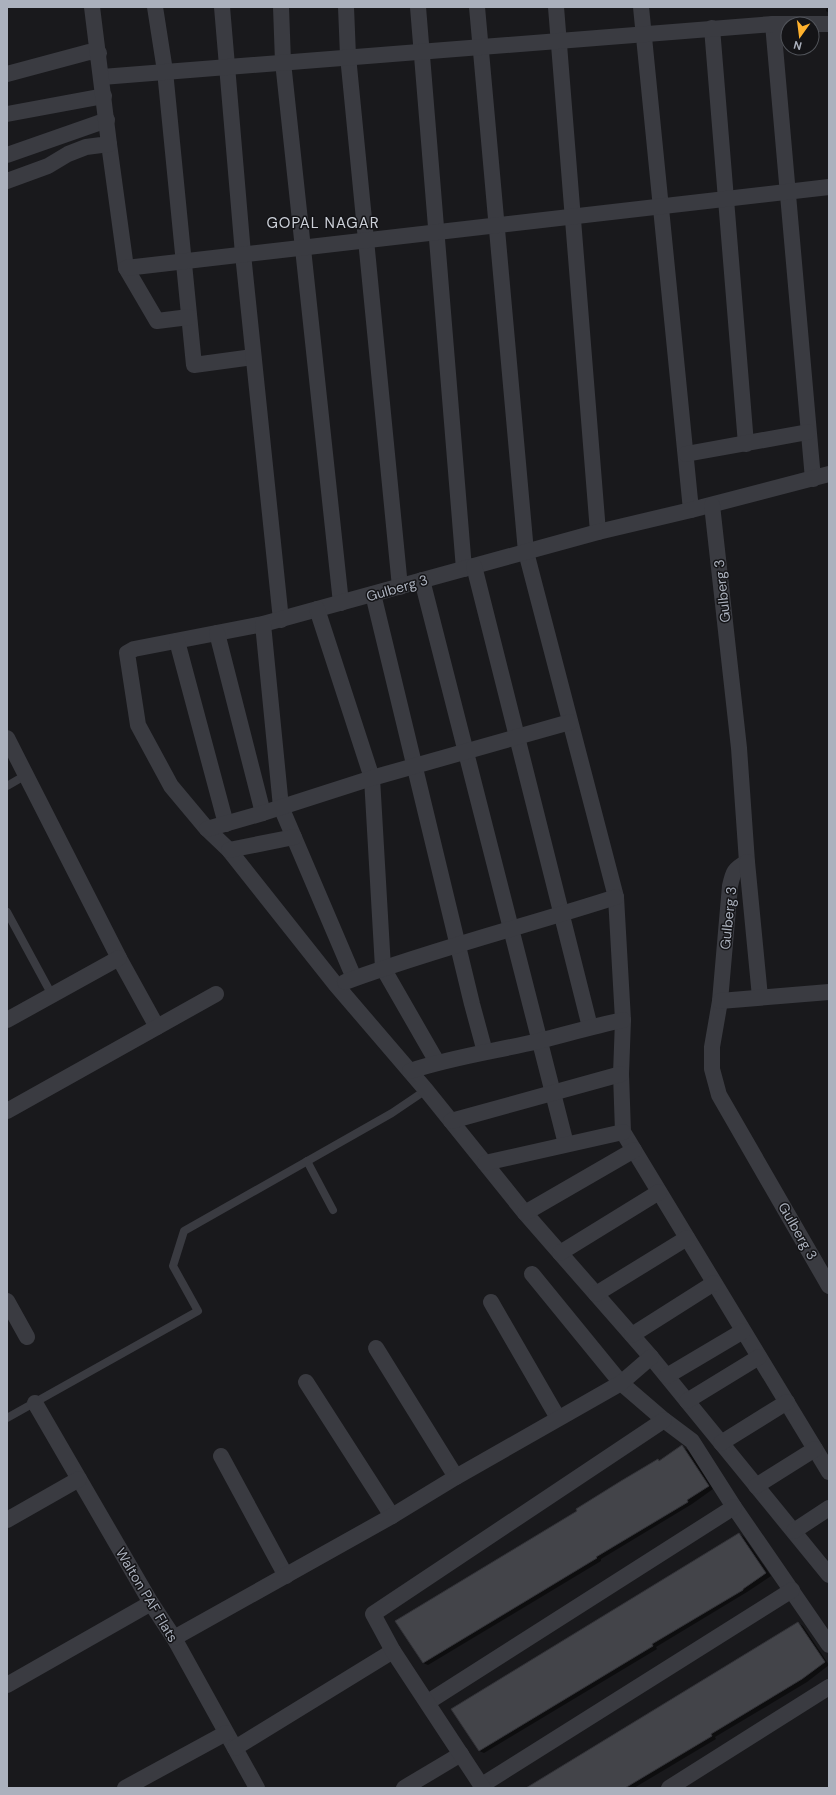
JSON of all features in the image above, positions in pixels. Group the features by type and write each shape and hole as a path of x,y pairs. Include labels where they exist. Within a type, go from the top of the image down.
{"street":[{"path":"92,7 126,268 157,321 189,317"},
{"path":"155,7 165,71 194,365 253,356"},
{"path":"222,7 243,254 281,620"},
{"path":"281,7 283,62 341,603"},
{"path":"346,7 348,56 400,587"},
{"path":"418,7 437,232 469,567 517,737 590,1027"},
{"path":"477,7 526,552 616,897 623,1020 621,1074 623,1132 829,1472"},
{"path":"556,7 598,532"},
{"path":"641,7 692,510"},
{"path":"102,77 348,56 712,28 773,24 829,24"},
{"path":"773,24 813,479"},
{"path":"712,28 746,444"},
{"path":"7,74 89,52 99,53"},
{"path":"7,114 104,96"},
{"path":"7,155 107,120"},
{"path":"7,181 48,166 68,154 86,147 109,144"},
{"path":"126,268 829,187"},
{"path":"686,454 808,432"},
{"name":"Gulberg 3","path":"207,829 171,786 138,724 127,653 134,649 281,620 598,532 712,505 829,474"},
{"name":"Gulberg 3","path":"712,505 739,748 747,862 736,868 732,875 730,886 720,1001 712,1047 712,1069 720,1095 829,1286"},
{"path":"422,580 566,1144"},
{"path":"373,594 458,944 486,1052"},
{"path":"317,609 372,778 383,968 437,1062"},
{"path":"263,624 281,807 354,978"},
{"path":"217,633 263,813"},
{"path":"177,641 226,824"},
{"path":"207,829 263,813 372,778 570,722"},
{"path":"7,738 119,958 158,1027"},
{"path":"207,829 229,850 336,985 426,1090 525,1213 667,1376 829,1575"},
{"path":"229,850 294,837"},
{"path":"747,862 760,997"},
{"path":"336,985 458,944 616,897"},
{"path":"7,1020 119,958"},
{"path":"720,1001 829,992"},
{"path":"7,1111 216,994"},
{"path":"410,1071 437,1062 539,1041 590,1027 623,1020"},
{"path":"451,1121 621,1074"},
{"path":"485,1163 623,1132"},
{"path":"525,1213 634,1150"},
{"path":"560,1253 659,1192"},
{"path":"596,1294 687,1238"},
{"path":"532,1274 621,1383 664,1420 692,1441 734,1507 829,1644"},
{"path":"632,1335 714,1283"},
{"path":"7,1301 27,1337"},
{"path":"491,1302 558,1418"},
{"path":"667,1376 743,1331"},
{"path":"376,1348 456,1477"},
{"path":"174,1638 392,1516 456,1477 621,1383 651,1357"},
{"path":"687,1401 759,1357"},
{"path":"306,1382 392,1516"},
{"path":"721,1443 787,1402"},
{"name":"Walton PAF Flats","path":"35,1403 151,1604 174,1638 257,1788"},
{"path":"664,1420 373,1614 393,1651 428,1702 482,1787 792,1590"},
{"path":"756,1486 815,1449"},
{"path":"221,1456 286,1576"},
{"path":"7,1520 79,1479"},
{"path":"428,1702 734,1507"},
{"path":"794,1531 829,1508"},
{"path":"7,1685 151,1604"},
{"path":"235,1748 393,1651"},
{"path":"669,1788 829,1687"},
{"path":"125,1788 226,1733"},
{"path":"404,1788 461,1754"}],"lane":[{"path":"7,786 26,775"},
{"path":"7,914 52,995"},
{"path":"7,1418 198,1311 173,1266 184,1231 392,1113 426,1090"},
{"path":"307,1161 333,1210"}],"building":[{"path":"682,1445 709,1486 687,1500 688,1502 423,1663 395,1621 577,1511 576,1509 621,1481 658,1459 659,1461"},
{"path":"739,1533 766,1573 743,1590 652,1644 653,1646 479,1751 451,1709"},
{"path":"798,1622 825,1662 802,1679 711,1734 712,1736 625,1788 526,1788"}],"district":[{"name":"GOPAL NAGAR","path":"323,223"}]}
